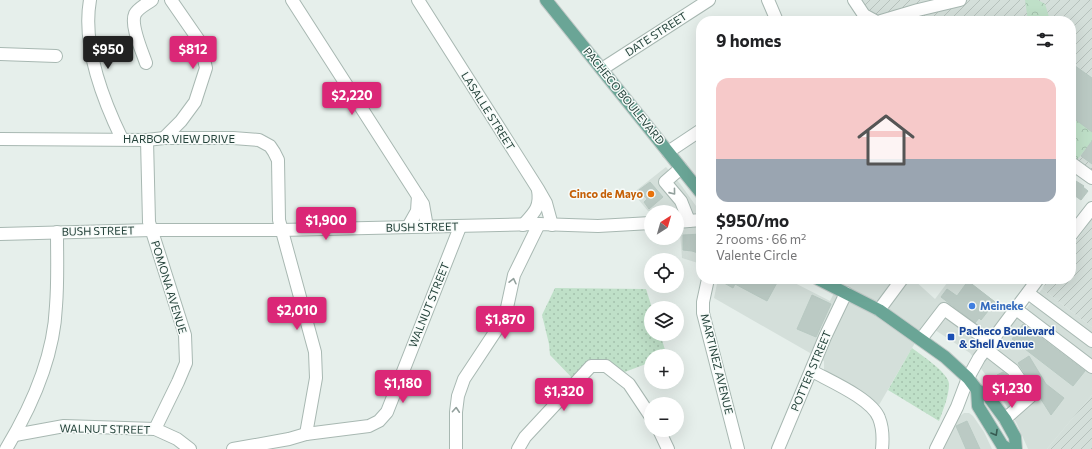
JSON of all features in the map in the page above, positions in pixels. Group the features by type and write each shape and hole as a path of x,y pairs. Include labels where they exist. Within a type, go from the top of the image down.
{"main road":[{"name":"PACHECO BOULEVARD","path":"546,0 696,186"},
{"path":"828,284 879,310 945,357 968,378 977,390 988,396 1005,419 1015,437 1016,449"},
{"path":"977,390 978,406 1002,445 1008,449"}],"street":[{"path":"90,0 88,33 100,88 122,139"},
{"path":"146,63 133,24 135,14 152,0"},
{"path":"164,138 181,121 195,102 206,68 200,42 171,0"},
{"path":"292,0 423,204 427,227"},
{"name":"LASALLE STREET","path":"418,0 538,189 546,203 552,225"},
{"name":"DATE STREET","path":"602,69 710,0"},
{"path":"768,0 774,16"},
{"path":"854,0 866,16"},
{"path":"898,16 960,0"},
{"path":"0,54 56,56"},
{"path":"668,152 696,133"},
{"name":"HARBOR VIEW DRIVE","path":"0,139 147,140 164,138 233,138 258,140 270,146 278,160 278,220 314,352 316,378 306,434"},
{"name":"POMONA AVENUE","path":"147,140 149,222 185,335 186,363 155,429"},
{"path":"1076,167 1092,178"},
{"path":"682,168 665,182 680,201 689,221"},
{"path":"523,225 532,216 539,203 538,189"},
{"path":"408,227 417,211 418,196"},
{"path":"1076,229 1092,208"},
{"name":"BUSH STREET","path":"0,234 152,230 281,230 460,227 539,224 598,226 644,223"},
{"path":"456,449 456,412 458,396 462,384 505,317 514,275 539,224"},
{"name":"WALNUT STREET","path":"233,449 287,444 306,434 369,426 379,421 387,412 460,227"},
{"path":"6,449 15,434 42,376 51,343 56,307 57,232"},
{"name":"MARTINEZ AVENUE","path":"707,284 703,302 703,313 738,449"},
{"path":"879,310 898,284"},
{"path":"936,449 957,407 968,378 979,358 1034,284"},
{"name":"POTTER STREET","path":"778,449 831,324 846,293"},
{"path":"1028,293 1092,341"},
{"path":"921,339 944,309 988,346 1013,370 1031,396 1005,419"},
{"path":"1016,309 1092,367"},
{"path":"518,449 525,437 592,366 606,366 629,384 644,406"},
{"path":"812,371 857,396 874,410 879,418 882,429 882,449"},
{"name":"WALNUT STREET","path":"15,434 64,426 155,429 177,439 190,449"},
{"path":"662,437 668,449"}],"shaded area":[{"path":"849,0 1092,0 1092,171 1076,160 1076,16 860,16"},
{"path":"666,167 696,206 696,262 684,259 684,253 682,253 681,245 684,245 684,205 644,206 633,193"},
{"path":"1092,219 1092,327 1042,289 1046,284 1076,284 1076,241"},
{"path":"717,284 797,284 830,301 838,284 918,284 935,299 946,284 972,284 1018,319 1042,289 1092,327 1092,395 1047,449 1028,449 1017,424 1000,395 970,353 926,324 879,405 824,371 824,361 714,298"},
{"path":"1092,395 1092,449 1047,449 1071,420"},
{"path":"964,413 969,413 973,416 984,432 992,449 943,449 955,423"}],"green space":[{"path":"1025,0 1038,0 1045,4 1049,16 1027,16"},
{"path":"1076,120 1092,132 1092,141 1077,160"},
{"path":"555,288 644,289 644,293 647,293 650,301 644,301 644,341 662,341 665,349 644,349 644,365 617,375 592,366 576,382 550,355 542,315"},
{"path":"912,348 934,364 948,380 949,384 946,403 939,421 888,390"}],"building":[{"path":"1076,67 1092,78 1092,132 1076,120"},
{"path":"1092,141 1092,164 1081,156"},
{"path":"1076,181 1084,186 1083,187 1088,191 1081,200 1076,196"},
{"name":"Cinco de Mayo","path":"650,182 663,197 654,205 646,205 644,202 647,199 639,190"},
{"path":"696,234 696,252 683,250 684,235"},
{"path":"726,284 735,284 733,288"},
{"path":"735,284 776,284 767,301"},
{"name":"Meineke","path":"966,284 972,284 995,302 981,320 979,318 975,323 941,297 947,289 957,296"},
{"path":"812,295 831,304 816,337 797,329"},
{"path":"1023,324 1085,371 1073,386 1012,339"},
{"path":"1029,356 1046,384 1064,398 1051,415 1018,363"},
{"path":"1003,372 1007,375 1021,395 1015,400 997,375"},
{"path":"967,421 980,449 966,449 956,426"}],"place":[{"name":"Cinco de Mayo","path":"651,194"},
{"name":"Meineke","path":"972,306"},
{"name":"Pacheco Boulevard & Shell Avenue","path":"951,337"}]}
